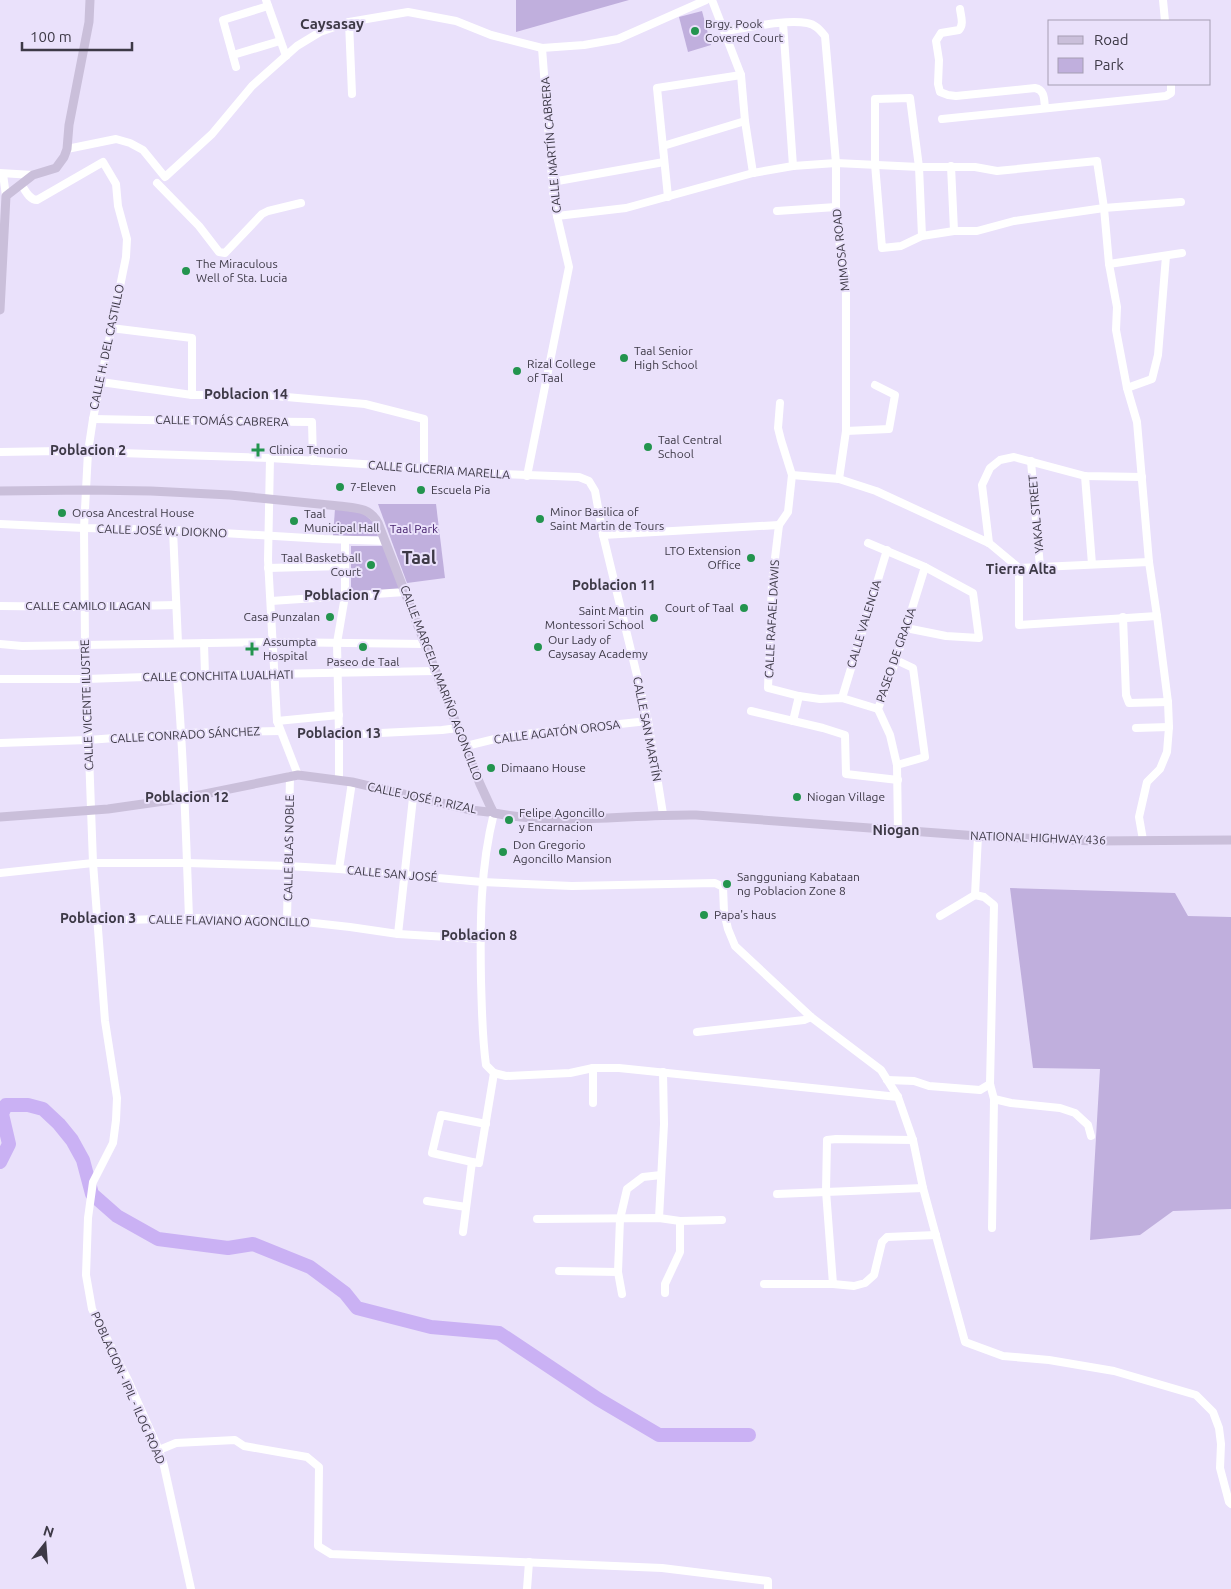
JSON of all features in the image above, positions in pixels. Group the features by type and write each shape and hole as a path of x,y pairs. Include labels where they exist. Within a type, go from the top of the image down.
{"main road":[{"path":"0,310 6,196 33,175 56,168 64,157 89,22 90,0"},
{"name":"CALLE MARCELA MARIÑO AGONCILLO","path":"0,491 87,490 193,493 366,510 375,517 480,784 493,811"},
{"name":"CALLE JOSÉ P. RIZAL","path":"0,817 91,811 186,798 294,776 352,782 471,810 493,811 523,818 553,819 663,814 727,816 845,827"},
{"name":"NATIONAL HIGHWAY 436","path":"845,827 978,836 1094,841 1231,840"}],"street":[{"path":"301,203 262,214 225,253 220,252 199,226 154,185 212,134 252,86 297,46 320,32 349,22 408,12 456,21 491,35 542,48 584,45 618,39 706,0"},
{"path":"712,0 741,75 745,121 753,173"},
{"path":"1163,0 1165,20"},
{"path":"236,67 223,20 267,3 286,56"},
{"path":"960,9 961,28 941,33 935,45 939,60 938,84 940,92 956,96 1038,88 1042,92 1045,108"},
{"path":"349,22 352,94"},
{"path":"725,32 783,23 793,166"},
{"name":"MIMOSA ROAD","path":"783,23 807,23 815,26 825,36 836,164 836,208 840,248 846,274 846,431 839,479"},
{"path":"232,55 280,40"},
{"name":"CALLE MARTÍN CABRERA","path":"527,476 569,267 556,216 542,48"},
{"path":"668,198 657,88 741,75"},
{"path":"942,119 1166,96 1170,93 1171,85"},
{"path":"922,236 919,167 910,98 875,99 875,164 882,248 901,246 922,236 954,231 978,231 1014,221 1104,208 1181,202"},
{"path":"663,146 745,121"},
{"path":"67,149 116,139 130,143 143,150 165,176"},
{"path":"556,216 626,208 668,198 753,173 793,166 836,164 919,167 974,166 997,171 1097,161 1104,208 1109,264 1117,307 1116,330 1127,388 1137,422 1149,562 1168,702 1167,752 1160,769 1147,782 1139,817 1143,840"},
{"name":"CALLE H. DEL CASTILLO","path":"21,184 30,198 37,200 103,162 116,184 118,206 127,239 127,249 93,419 88,452 87,490"},
{"path":"552,182 664,162"},
{"path":"951,166 954,231"},
{"path":"6,196 1,174 33,175"},
{"path":"777,211 836,208"},
{"path":"1109,264 1182,253"},
{"path":"1127,388 1152,379 1158,355 1166,256"},
{"path":"111,328 192,338 192,395"},
{"path":"101,382 192,395 264,396 365,404 424,419 424,468"},
{"path":"846,431 889,430 895,395 874,385"},
{"path":"603,535 779,524 788,512 792,476 778,428 780,403"},
{"name":"CALLE TOMÁS CABRERA","path":"93,419 196,422 312,422 313,461"},
{"name":"CALLE GLICERIA MARELLA","path":"0,452 60,451 270,458 475,473 579,477"},
{"path":"988,543 982,486 990,468 1000,460 1014,456 1085,476 1142,477"},
{"path":"270,458 267,535 277,721 294,776"},
{"name":"YAKAL STREET","path":"1032,461 1040,568"},
{"path":"792,476 839,479 876,492 988,543 1019,568 1149,562"},
{"path":"1085,476 1092,564"},
{"name":"CALLE SAN MARTÍN","path":"579,477 589,481 595,491 603,535 648,721 663,814"},
{"name":"CALLE VICENTE ILUSTRE","path":"87,490 84,528 85,645 92,863 97,921"},
{"name":"CALLE JOSÉ W. DIOKNO","path":"0,524 173,530 385,541"},
{"name":"CALLE RAFAEL DAWIS","path":"779,524 772,583 768,688 798,696 842,698 878,708"},
{"path":"173,530 178,643"},
{"path":"339,780 340,735 337,643 345,596 345,540"},
{"path":"868,543 925,567 973,593 979,638 946,636 906,628"},
{"name":"CALLE VALENCIA","path":"842,698 888,550"},
{"path":"268,568 344,566"},
{"name":"PASEO DE GRACIA","path":"898,830 898,765 890,735 878,708 896,660 925,567"},
{"path":"1019,568 1019,625 1157,616"},
{"path":"270,601 405,592"},
{"name":"CALLE CAMILO ILAGAN","path":"0,606 176,605"},
{"path":"1123,617 1126,695 1129,704 1168,702"},
{"path":"0,644 22,646 272,642 424,644"},
{"path":"204,643 205,675"},
{"path":"896,660 914,668 926,757 898,765"},
{"name":"CALLE CONCHITA LUALHATI","path":"0,679 86,679 435,671"},
{"path":"177,677 186,798 189,918"},
{"path":"793,721 798,696"},
{"path":"751,711 845,735 846,774 898,780"},
{"path":"277,721 339,715"},
{"name":"CALLE AGATÓN OROSA","path":"466,746 507,736 648,721"},
{"path":"1136,728 1169,727"},
{"path":"340,735 458,728"},
{"name":"CALLE CONRADO SÁNCHEZ","path":"0,743 88,740 182,733 280,731"},
{"name":"CALLE BLAS NOBLE","path":"287,920 288,866 294,776"},
{"path":"339,869 352,782"},
{"path":"398,934 414,798"},
{"path":"493,811 482,882 480,939 483,1047 486,1065 494,1073 506,1076 521,1076 570,1073 593,1068 619,1068 898,1097"},
{"path":"975,896 978,836"},
{"name":"CALLE SAN JOSÉ","path":"0,873 92,863 187,863 339,869 482,882 572,886 715,883 723,887 724,912 728,930 735,946 811,1017"},
{"path":"940,916 975,896 984,897 994,906 990,1084 994,1099 992,1228"},
{"name":"CALLE FLAVIANO AGONCILLO","path":"97,921 189,918 287,920 398,934 480,939"},
{"name":"POBLACION - IPIL - ILOG ROAD","path":"97,921 105,1021 117,1098 113,1143 93,1182 88,1218 86,1275 92,1309 159,1450 191,1589"},
{"path":"697,1032 804,1020 811,1017 881,1070 898,1097 913,1140 923,1188 966,1342 1003,1356 1049,1360 1114,1371 1196,1395 1213,1412 1219,1428 1221,1444 1220,1468 1231,1504"},
{"path":"593,1068 593,1103"},
{"path":"659,1218 664,1124 663,1072"},
{"path":"486,1124 441,1115 432,1153 479,1163 486,1124 494,1073"},
{"path":"887,1080 914,1081 929,1086 980,1090 990,1084"},
{"path":"994,1099 1011,1103 1060,1108 1075,1113 1088,1125 1091,1136"},
{"path":"833,1284 826,1191 827,1140 913,1140"},
{"path":"463,1232 472,1162"},
{"path":"622,1294 618,1272 620,1219 627,1189 642,1177 661,1175"},
{"path":"777,1194 923,1188"},
{"path":"426,1201 466,1207"},
{"path":"537,1219 659,1218 722,1220"},
{"path":"665,1293 665,1284 680,1252 680,1220"},
{"path":"764,1284 833,1284 854,1286 865,1283 874,1275 882,1242 887,1237 936,1235"},
{"path":"559,1270 618,1272"},
{"path":"159,1450 176,1443 235,1440 244,1446 307,1457 319,1467 318,1546 331,1554 662,1568 768,1581 768,1589"},
{"path":"527,1589 529,1562"}],"green space":[{"path":"516,0 629,0 516,32"},
{"name":"Brgy. Pook Covered Court","path":"702,11 711,45 688,52 679,17"},
{"name":"Taal Park","path":"378,504 436,504 445,578 407,583"},
{"path":"335,509 363,513 373,522 378,536 333,536"},
{"path":"351,546 384,546 401,590 353,592 351,588"},
{"path":"1010,888 1175,893 1188,916 1231,917 1231,1209 1173,1211 1140,1235 1090,1240 1100,1069 1033,1068"}],"waterway":[{"path":"0,1162 9,1144 2,1114 6,1105 28,1105 43,1109 72,1140 83,1160 92,1194 117,1216 158,1239 228,1248 253,1244 310,1267 345,1293 357,1308 431,1327 499,1333 598,1399 659,1435 749,1435"}],"place":[{"name":"Brgy. Pook Covered Court","path":"695,31"},
{"name":"The Miraculous Well of Sta. Lucia","path":"186,271"},
{"name":"Taal Senior High School","path":"624,358"},
{"name":"Rizal College of Taal","path":"517,371"},
{"name":"Taal Central School","path":"648,447"},
{"name":"Clinica Tenorio","path":"258,450"},
{"name":"7-Eleven","path":"340,487"},
{"name":"Escuela Pia","path":"421,490"},
{"name":"Orosa Ancestral House","path":"62,513"},
{"name":"Minor Basilica of Saint Martin de Tours","path":"540,519"},
{"name":"Taal Municipal Hall","path":"294,521"},
{"name":"LTO Extension Office","path":"751,558"},
{"name":"Taal Basketball Court","path":"371,565"},
{"name":"Court of Taal","path":"744,608"},
{"name":"Casa Punzalan","path":"330,617"},
{"name":"Saint Martin Montessori School","path":"654,618"},
{"name":"Paseo de Taal","path":"363,647"},
{"name":"Our Lady of Caysasay Academy","path":"538,647"},
{"name":"Assumpta Hospital","path":"252,649"},
{"name":"Dimaano House","path":"491,768"},
{"name":"Niogan Village","path":"797,797"},
{"name":"Felipe Agoncillo y Encarnacion","path":"509,820"},
{"name":"Don Gregorio Agoncillo Mansion","path":"503,852"},
{"name":"Sangguniang Kabataan ng Poblacion Zone 8","path":"727,884"},
{"name":"Papa's haus","path":"704,915"}],"district":[{"name":"Caysasay","path":"332,24"},
{"name":"Poblacion 14","path":"246,394"},
{"name":"Poblacion 2","path":"88,450"},
{"name":"Taal","path":"419,558"},
{"name":"Tierra Alta","path":"1021,569"},
{"name":"Poblacion 11","path":"614,585"},
{"name":"Poblacion 7","path":"342,595"},
{"name":"Poblacion 13","path":"339,733"},
{"name":"Poblacion 12","path":"187,797"},
{"name":"Niogan","path":"896,830"},
{"name":"Poblacion 3","path":"98,918"},
{"name":"Poblacion 8","path":"479,935"}]}
